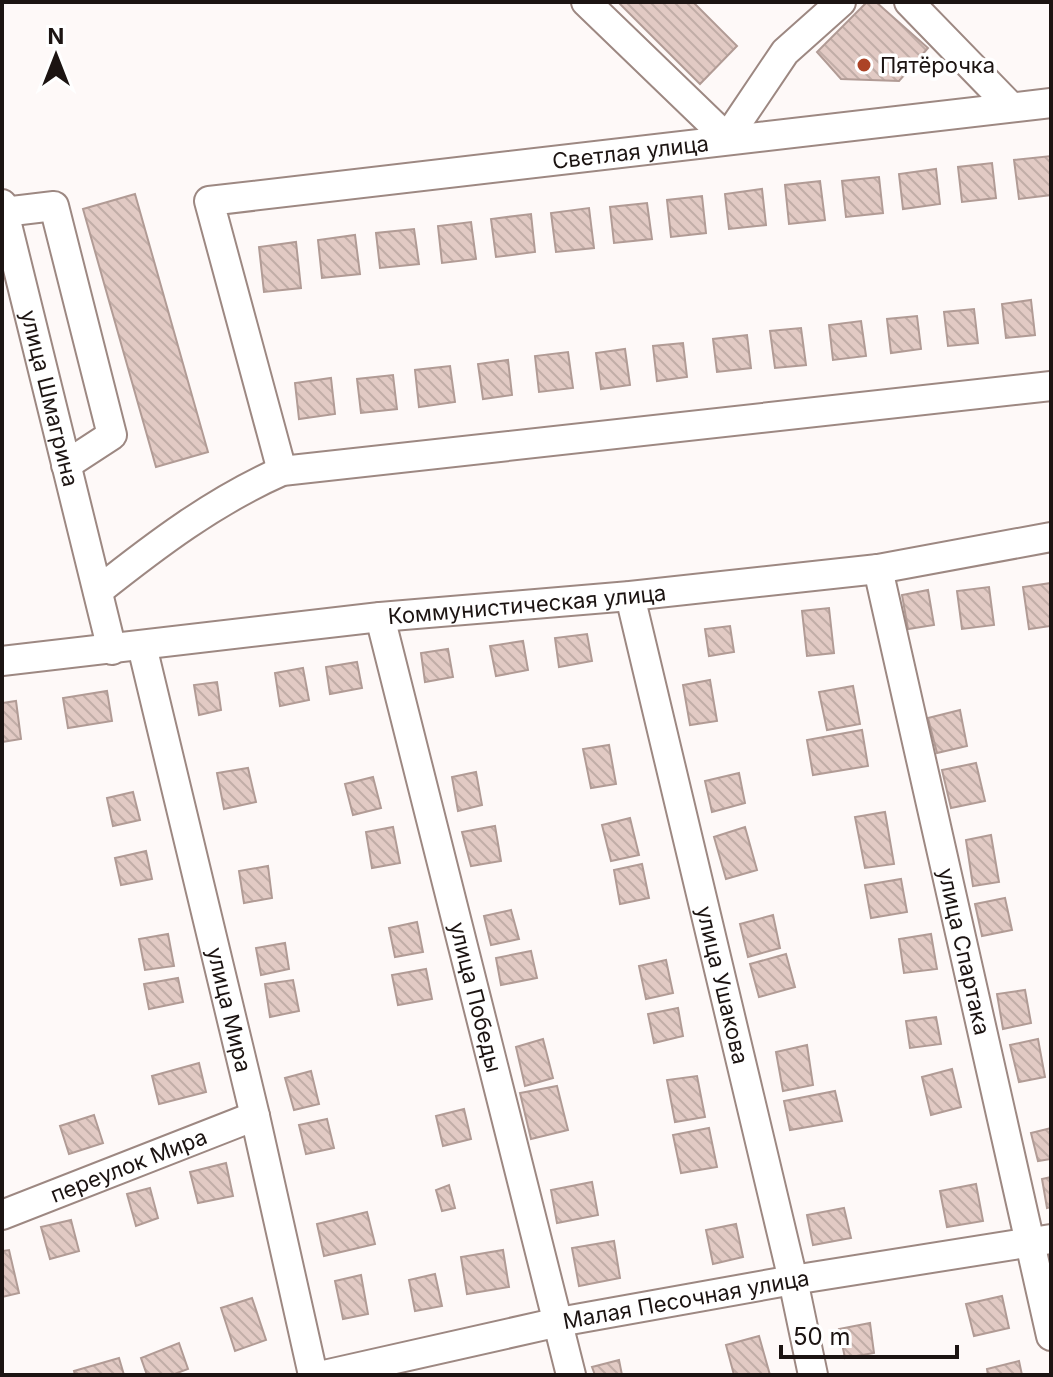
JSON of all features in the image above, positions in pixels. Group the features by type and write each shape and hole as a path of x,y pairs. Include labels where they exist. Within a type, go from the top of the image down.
{"street":[{"path":"586,2 727,138 785,52 841,2"},
{"path":"909,2 1011,107"},
{"name":"Светлая улица","path":"282,471 209,201 727,138 1051,103"},
{"path":"3,208 54,206 112,435 66,465"},
{"name":"улица Шмагрина","path":"3,208 112,650"},
{"path":"98,591 175,530 282,471 1051,386"},
{"name":"Коммунистическая улица","path":"2,661 380,617 630,596 878,569 1051,537"},
{"name":"улица Спартака","path":"878,569 1040,1240 1051,1336"},
{"name":"улица Ушакова","path":"630,596 813,1375"},
{"name":"улица Победы","path":"380,617 571,1375"},
{"name":"улица Мира","path":"142,646 255,1116 313,1375"},
{"name":"переулок Мира","path":"2,1215 255,1116"},
{"name":"Малая Песочная улица","path":"324,1375 559,1322 1040,1240"}],"building":[{"path":"618,2 693,2 737,46 700,84"},
{"path":"867,2 876,2 928,48 899,81 841,79 817,52"},
{"path":"1051,156 1051,195 1019,199 1014,160"},
{"path":"992,163 996,198 962,202 958,167"},
{"path":"936,169 940,204 903,209 899,174"},
{"path":"879,177 883,213 846,217 842,181"},
{"path":"820,181 825,220 789,224 785,185"},
{"path":"762,189 766,225 729,229 725,194"},
{"path":"135,194 208,452 156,467 83,209"},
{"path":"702,196 706,233 671,237 667,200"},
{"path":"647,203 652,239 614,243 610,207"},
{"path":"589,208 594,248 556,252 551,213"},
{"path":"531,214 535,252 496,257 491,219"},
{"path":"471,222 476,259 442,263 438,226"},
{"path":"414,229 419,264 380,268 376,233"},
{"path":"355,235 360,274 322,278 318,240"},
{"path":"296,242 301,288 264,292 259,247"},
{"path":"1031,300 1035,335 1006,338 1002,304"},
{"path":"974,309 978,343 948,346 944,312"},
{"path":"917,316 921,349 891,353 887,319"},
{"path":"861,321 866,356 833,360 829,325"},
{"path":"801,328 806,365 775,368 770,331"},
{"path":"747,335 751,368 717,372 713,339"},
{"path":"683,343 687,377 657,381 653,346"},
{"path":"625,349 630,385 601,389 596,353"},
{"path":"568,352 573,388 539,392 535,356"},
{"path":"508,360 512,395 483,399 478,364"},
{"path":"450,366 455,402 419,407 415,370"},
{"path":"393,375 397,409 361,413 357,379"},
{"path":"331,378 335,414 299,419 295,383"},
{"path":"1051,583 1051,626 1029,629 1023,587"},
{"path":"989,587 994,625 962,629 957,591"},
{"path":"928,590 934,625 908,629 902,595"},
{"path":"829,608 834,653 807,656 802,611"},
{"path":"730,626 734,652 709,656 705,629"},
{"path":"587,634 592,661 559,667 555,638"},
{"path":"523,641 528,670 496,676 490,646"},
{"path":"448,649 453,677 425,682 421,653"},
{"path":"357,662 362,688 330,694 326,667"},
{"path":"303,668 309,700 280,706 275,673"},
{"path":"710,680 717,721 690,725 683,685"},
{"path":"217,682 221,710 199,715 194,685"},
{"path":"853,686 860,724 827,730 819,692"},
{"path":"107,691 112,721 68,728 63,698"},
{"path":"16,701 21,739 2,742 2,703"},
{"path":"960,710 967,746 937,753 928,718"},
{"path":"862,730 868,766 813,775 807,740"},
{"path":"609,745 616,784 591,788 583,749"},
{"path":"976,763 985,801 951,808 942,770"},
{"path":"248,768 256,802 224,809 217,773"},
{"path":"476,772 482,805 458,811 452,777"},
{"path":"739,773 745,803 712,812 705,781"},
{"path":"373,777 381,808 353,815 345,784"},
{"path":"133,792 140,820 113,826 107,798"},
{"path":"885,812 894,864 865,868 855,817"},
{"path":"630,818 639,855 611,861 602,825"},
{"path":"495,826 501,861 471,866 462,832"},
{"path":"393,827 400,863 372,868 366,832"},
{"path":"745,827 757,870 726,879 714,837"},
{"path":"991,835 999,882 973,886 966,840"},
{"path":"146,851 152,879 121,885 115,858"},
{"path":"642,864 649,898 620,904 614,870"},
{"path":"268,866 272,898 244,903 239,871"},
{"path":"901,879 907,912 871,918 865,885"},
{"path":"1005,898 1012,930 982,936 975,904"},
{"path":"511,910 519,939 491,945 484,916"},
{"path":"773,915 780,948 748,957 740,924"},
{"path":"417,922 423,952 395,957 389,928"},
{"path":"168,934 174,966 145,970 139,939"},
{"path":"931,934 937,969 904,973 899,939"},
{"path":"285,943 289,969 261,975 256,948"},
{"path":"531,951 537,978 501,985 496,958"},
{"path":"786,954 795,987 759,997 750,964"},
{"path":"666,960 673,993 646,999 639,966"},
{"path":"426,969 432,999 398,1005 392,975"},
{"path":"178,978 183,1002 149,1009 144,984"},
{"path":"293,980 299,1011 270,1017 265,984"},
{"path":"1025,990 1031,1023 1003,1029 997,994"},
{"path":"678,1008 683,1036 654,1043 648,1014"},
{"path":"936,1017 941,1044 910,1048 906,1021"},
{"path":"543,1039 553,1078 525,1086 516,1047"},
{"path":"1038,1039 1045,1077 1019,1082 1010,1045"},
{"path":"807,1045 813,1085 783,1091 776,1052"},
{"path":"199,1063 206,1092 159,1104 152,1076"},
{"path":"952,1069 961,1107 931,1115 922,1077"},
{"path":"311,1071 319,1104 294,1110 285,1078"},
{"path":"697,1076 705,1117 675,1122 667,1080"},
{"path":"557,1086 568,1130 531,1139 520,1093"},
{"path":"835,1091 842,1121 790,1130 784,1101"},
{"path":"464,1109 471,1139 443,1146 436,1116"},
{"path":"94,1115 103,1143 69,1154 60,1126"},
{"path":"327,1119 334,1148 306,1154 299,1125"},
{"path":"709,1128 717,1167 681,1173 673,1135"},
{"path":"1051,1128 1051,1159 1038,1161 1031,1133"},
{"path":"226,1163 233,1196 198,1203 190,1172"},
{"path":"1051,1177 1051,1207 1047,1208 1042,1179"},
{"path":"592,1182 598,1215 557,1223 551,1190"},
{"path":"976,1184 983,1221 947,1227 940,1191"},
{"path":"449,1185 455,1208 442,1211 436,1190"},
{"path":"150,1188 158,1218 136,1226 127,1194"},
{"path":"844,1208 851,1238 813,1245 807,1215"},
{"path":"367,1212 375,1244 324,1256 317,1224"},
{"path":"71,1220 79,1251 50,1259 41,1227"},
{"path":"736,1224 743,1257 713,1264 706,1230"},
{"path":"614,1241 620,1278 579,1286 572,1248"},
{"path":"9,1250 19,1293 2,1297 2,1251"},
{"path":"503,1250 509,1287 467,1294 461,1257"},
{"path":"435,1274 442,1306 415,1311 409,1280"},
{"path":"361,1275 368,1314 343,1319 335,1281"},
{"path":"1002,1296 1009,1328 974,1336 966,1304"},
{"path":"252,1298 266,1340 235,1351 221,1308"},
{"path":"870,1323 874,1353 845,1358 839,1329"},
{"path":"759,1336 770,1375 734,1375 726,1345"},
{"path":"179,1343 188,1369 172,1375 147,1375 141,1358"},
{"path":"119,1358 124,1375 75,1375 74,1371"},
{"path":"619,1360 622,1375 595,1375 592,1367"},
{"path":"1019,1361 1022,1375 988,1375 987,1369"}],"place":[{"name":"Пятёрочка","path":"864,65"}]}
